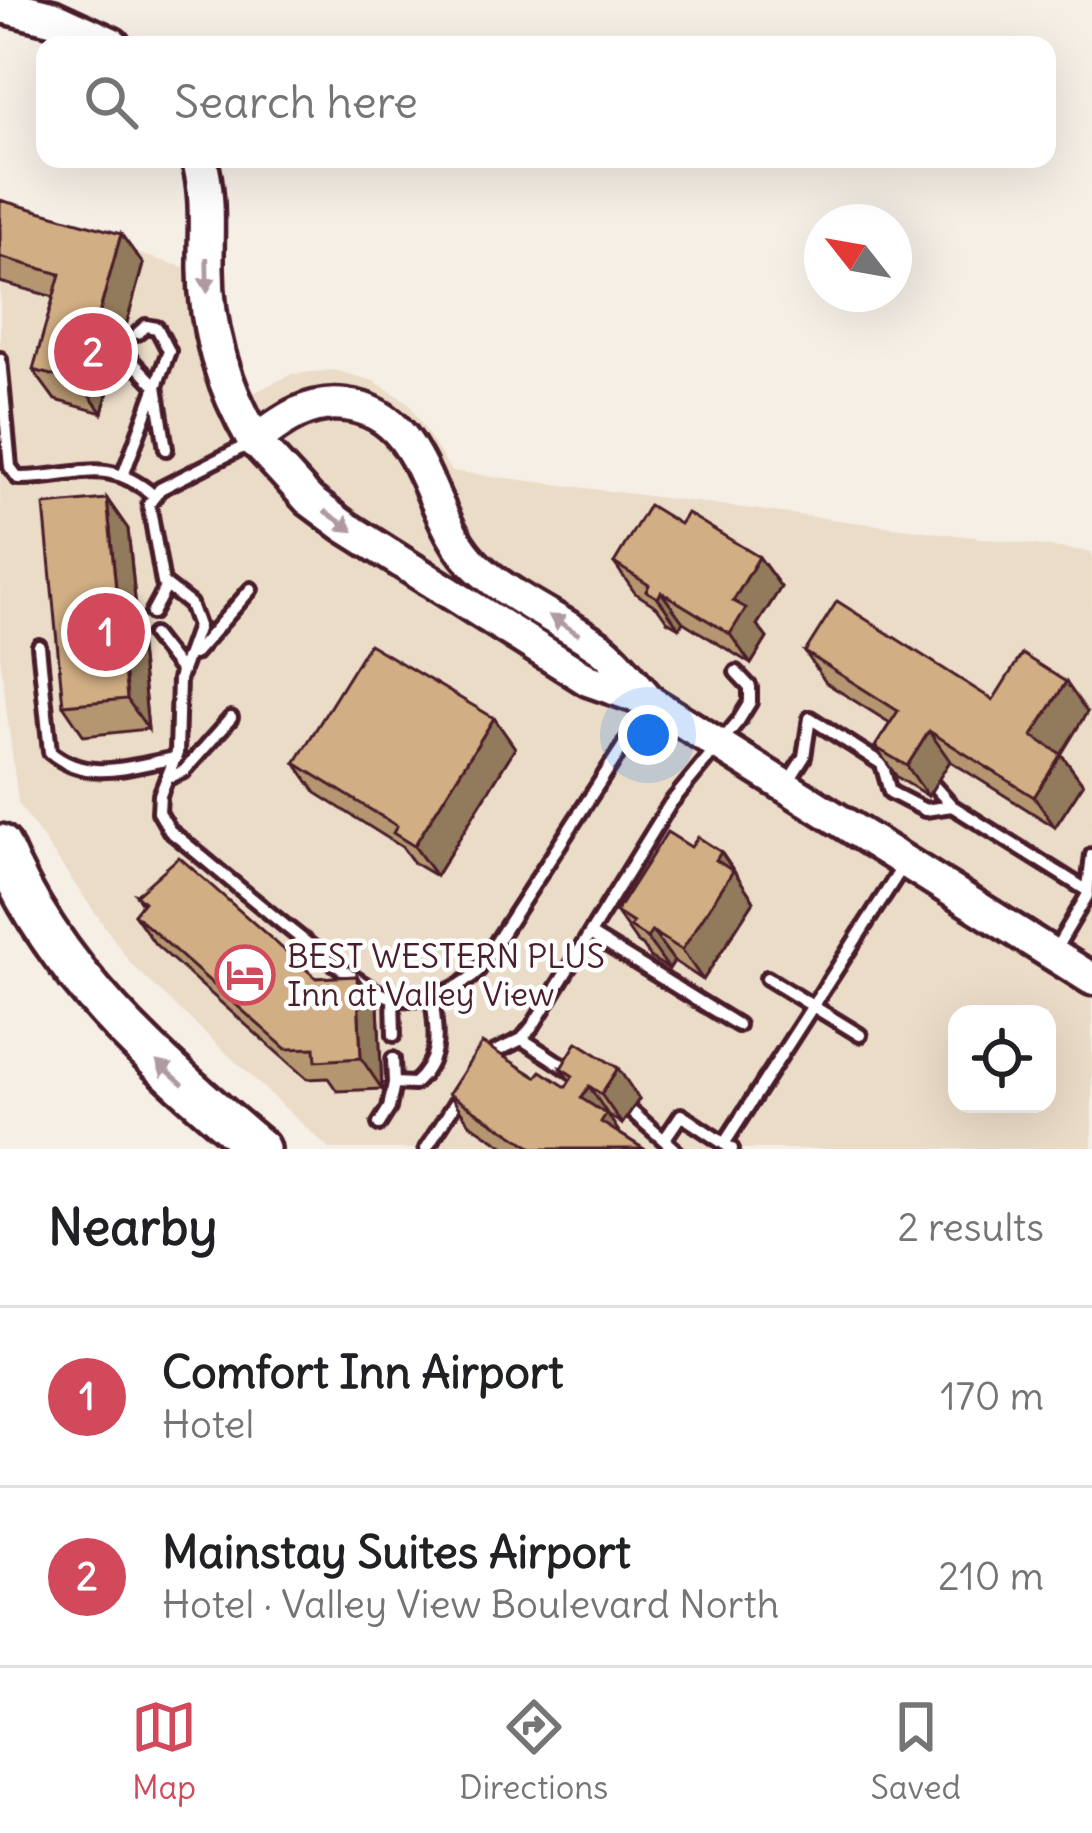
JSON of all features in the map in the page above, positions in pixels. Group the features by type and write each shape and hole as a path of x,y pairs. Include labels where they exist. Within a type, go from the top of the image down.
{"highway":[{"path":"0,844 36,919 104,1008 259,1149"}],"main road":[{"path":"0,5 53,18 92,36"},
{"path":"200,168 208,213 206,264 213,341 226,385 255,441"}],"street":[{"path":"651,702 605,651 482,572 464,554 412,446 378,414 359,406 314,406 255,441 309,500 344,526 588,680 651,702 1092,980"}],"lane":[{"path":"124,473 169,351 157,328 146,326 138,333"},
{"path":"129,358 156,386 166,449"},
{"path":"0,359 10,467 18,478 124,473 153,495"},
{"path":"152,613 165,590 149,504 153,495 255,441"},
{"path":"184,668 251,589"},
{"path":"165,590 196,614 184,668 176,758 159,812 170,831 360,982 393,998 432,996 477,972 651,702"},
{"path":"154,635 184,668"},
{"path":"39,646 50,752 88,774 176,758"},
{"path":"426,1149 484,1058 522,1039 670,804 722,747 750,702 750,687 736,671"},
{"path":"169,777 184,771 231,718"},
{"path":"785,787 804,757 810,718 882,764 903,766"},
{"path":"882,764 890,792 916,808 952,806"},
{"path":"934,786 952,806 1088,891"},
{"path":"1051,956 1088,891 1092,855"},
{"path":"631,1111 669,1144 681,1115 728,1146 905,863"},
{"path":"590,934 738,1025"},
{"path":"767,978 860,1035"},
{"path":"394,1083 414,1084 428,1072 437,1053 432,996"},
{"path":"393,998 394,1035"},
{"path":"522,1039 591,1084"},
{"path":"379,1124 389,1108 393,1059"}],"shaded area":[{"path":"0,214 225,279 226,323 236,362 253,393 292,374 334,370 374,381 408,402 451,471 1092,552 1092,1149 329,1149 131,964 18,803 0,656"}],"building":[{"path":"0,200 121,234 80,383 33,370 60,274 0,257"},
{"path":"107,499 127,699 63,705 44,505"},
{"path":"649,505 680,524 687,513 759,557 733,601 746,608 730,634 661,592 658,598 646,591 649,585 614,563"},
{"path":"837,601 993,700 1022,654 1066,682 1032,736 1061,754 1034,797 929,731 907,766 875,747 898,711 805,652"},
{"path":"369,644 494,718 414,846 393,833 397,826 295,763"},
{"path":"667,832 691,847 698,837 721,852 716,860 733,871 682,950 652,931 647,938 616,912"},
{"name":"BEST WESTERN PLUS Inn at Valley View","path":"179,857 316,978 357,976 361,1058 316,1061 315,1048 286,1049 134,914 144,902 136,895"},
{"path":"577,1042 618,1068 601,1094 589,1086 581,1098 606,1114 601,1122 644,1149 534,1149 449,1094 482,1043 536,1077 541,1071 566,1087 573,1076 561,1068"}],"place":[{"name":"Mainstay Suites Airport","path":"93,352"},
{"name":"Comfort Inn Airport","path":"106,632"},
{"name":"BEST WESTERN PLUS Inn at Valley View","path":"245,975"}]}
